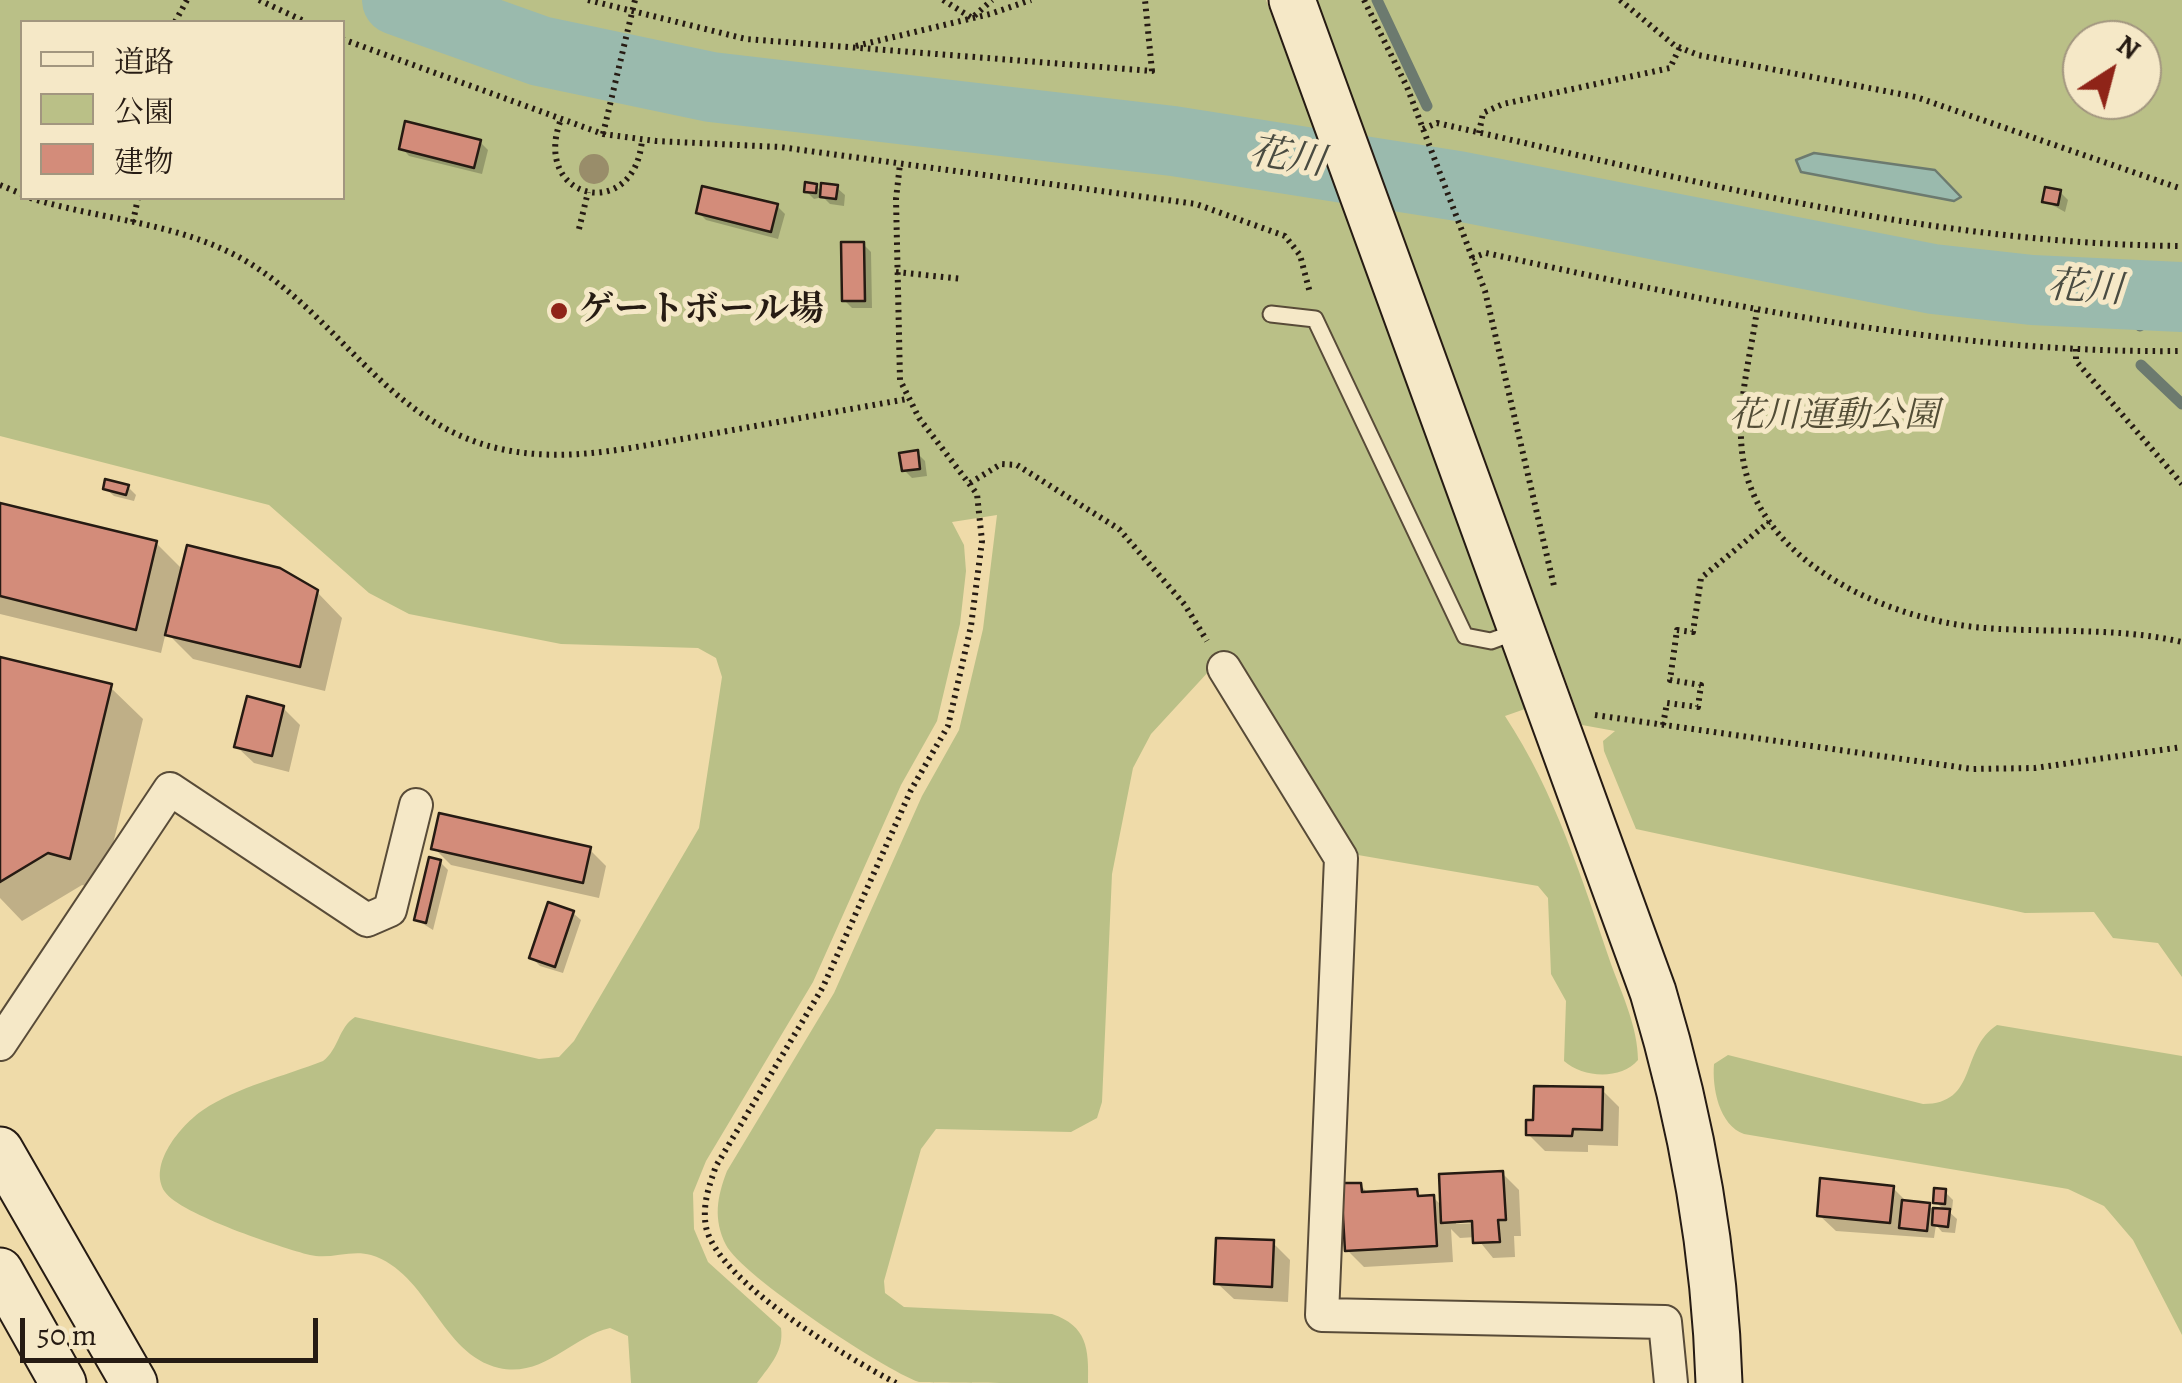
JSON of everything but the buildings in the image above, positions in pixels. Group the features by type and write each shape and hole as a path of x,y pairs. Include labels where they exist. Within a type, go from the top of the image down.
{"street":[{"path":"1292,0 1652,992 1681,1093 1709,1247 1719,1383"},
{"path":"1224,668 1341,858 1322,1315 1665,1322 1671,1383"},
{"path":"0,1044 170,789 366,920 390,910 416,805"},
{"path":"0,1150 134,1383"},
{"path":"0,1271 63,1383"}],"lane":[{"path":"1270,314 1314,319 1456,624 1478,642 1522,630"}],"path":[{"path":"259,0 302,20"},
{"path":"588,0 746,40 1152,70 1144,0"},
{"path":"602,134 635,0"},
{"path":"943,0 972,18"},
{"path":"972,18 992,0"},
{"path":"850,47 1031,0"},
{"path":"1364,0 1424,132 1485,291 1556,597"},
{"path":"1620,0 1680,47 1723,62 1930,101 2182,190"},
{"path":"345,40 560,122 602,134 642,140 755,145 1167,198 1265,225 1286,236 1300,255 1314,319"},
{"path":"1479,133 1483,113 1502,104 1670,68 1680,47"},
{"path":"560,122 554,144 557,169 565,180 588,192 613,190 624,183 638,163 642,140"},
{"path":"1424,132 1437,123 1843,213 1940,229 2036,240 2182,246"},
{"path":"896,1383 794,1318 718,1256 706,1227 705,1195 716,1166 823,987 911,790 948,726 972,626 983,517 970,483 907,399 897,359 900,164"},
{"path":"580,229 588,192"},
{"path":"39,200 180,232 234,255 286,287 402,404 448,432 500,449 553,456 607,452 907,399"},
{"path":"133,222 138,200"},
{"path":"1472,258 1486,253 1757,310 1925,338 2076,349 2182,350"},
{"path":"896,272 964,280"},
{"path":"1757,310 1741,441 1750,483 1769,522 1787,543 1863,595 1923,617 1986,628 2135,633 2182,642"},
{"path":"2076,349 2076,361 2182,484"},
{"path":"970,483 1001,464 1017,466 1119,528 1185,604 1224,668"},
{"path":"1664,726 1666,702 1698,707 1701,684 1670,680 1677,630 1693,632 1701,578 1769,522"},
{"path":"1556,724 1584,714 1972,769 2035,768 2182,747"}],"green space":[{"name":"花川運動公園","path":"0,0 1266,0 1322,152 1375,161 1317,0 2182,0 2182,977 2158,943 2113,938 2094,912 2025,913 1636,829 1604,751 1603,741 1615,731 1582,725 1385,187 1332,178 1525,709 1505,716 1539,775 1566,837 1629,1011 1638,1060 1612,1074 1581,1071 1564,1061 1566,1001 1551,974 1548,898 1538,886 1358,855 1210,670 1151,734 1133,768 1112,874 1102,1102 1097,1118 1071,1132 936,1129 921,1149 884,1281 885,1293 904,1307 1052,1314 1064,1319 1084,1340 1088,1383 919,1382 847,1341 784,1298 737,1259 719,1226 718,1208 727,1171 834,993 922,796 959,730 983,629 997,515 952,522 964,545 966,571 960,624 937,721 901,785 813,982 706,1161 693,1193 694,1229 708,1262 781,1328 775,1357 757,1383 631,1383 628,1336 610,1328 544,1362 515,1370 499,1368 462,1347 407,1278 391,1264 363,1253 310,1255 256,1238 190,1210 165,1192 160,1170 163,1158 185,1125 216,1102 246,1088 323,1061 355,1017 539,1059 559,1057 574,1041 699,828 722,677 716,658 698,648 561,644 409,614 369,593 269,505 0,436"},
{"path":"1997,1025 2182,1056 2182,1335 2133,1240 2104,1206 2068,1189 1744,1134 1728,1123 1716,1094 1714,1064 1728,1055 1923,1104 1941,1102 1961,1086 1977,1048"}],"shaded area":[{"path":"1814,153 1935,170 1961,197 1954,201 1801,172 1796,160"}],"waterway":[{"name":"花川","path":"397,0 540,51 711,87 1173,141 1458,186 1933,279 2032,290 2182,297"},
{"path":"1377,0 1427,106"},
{"path":"1447,158 1458,186"},
{"path":"2140,326 2141,296"},
{"path":"2141,365 2182,404"}],"place":[{"name":"ゲートボール場","path":"559,311"}]}
